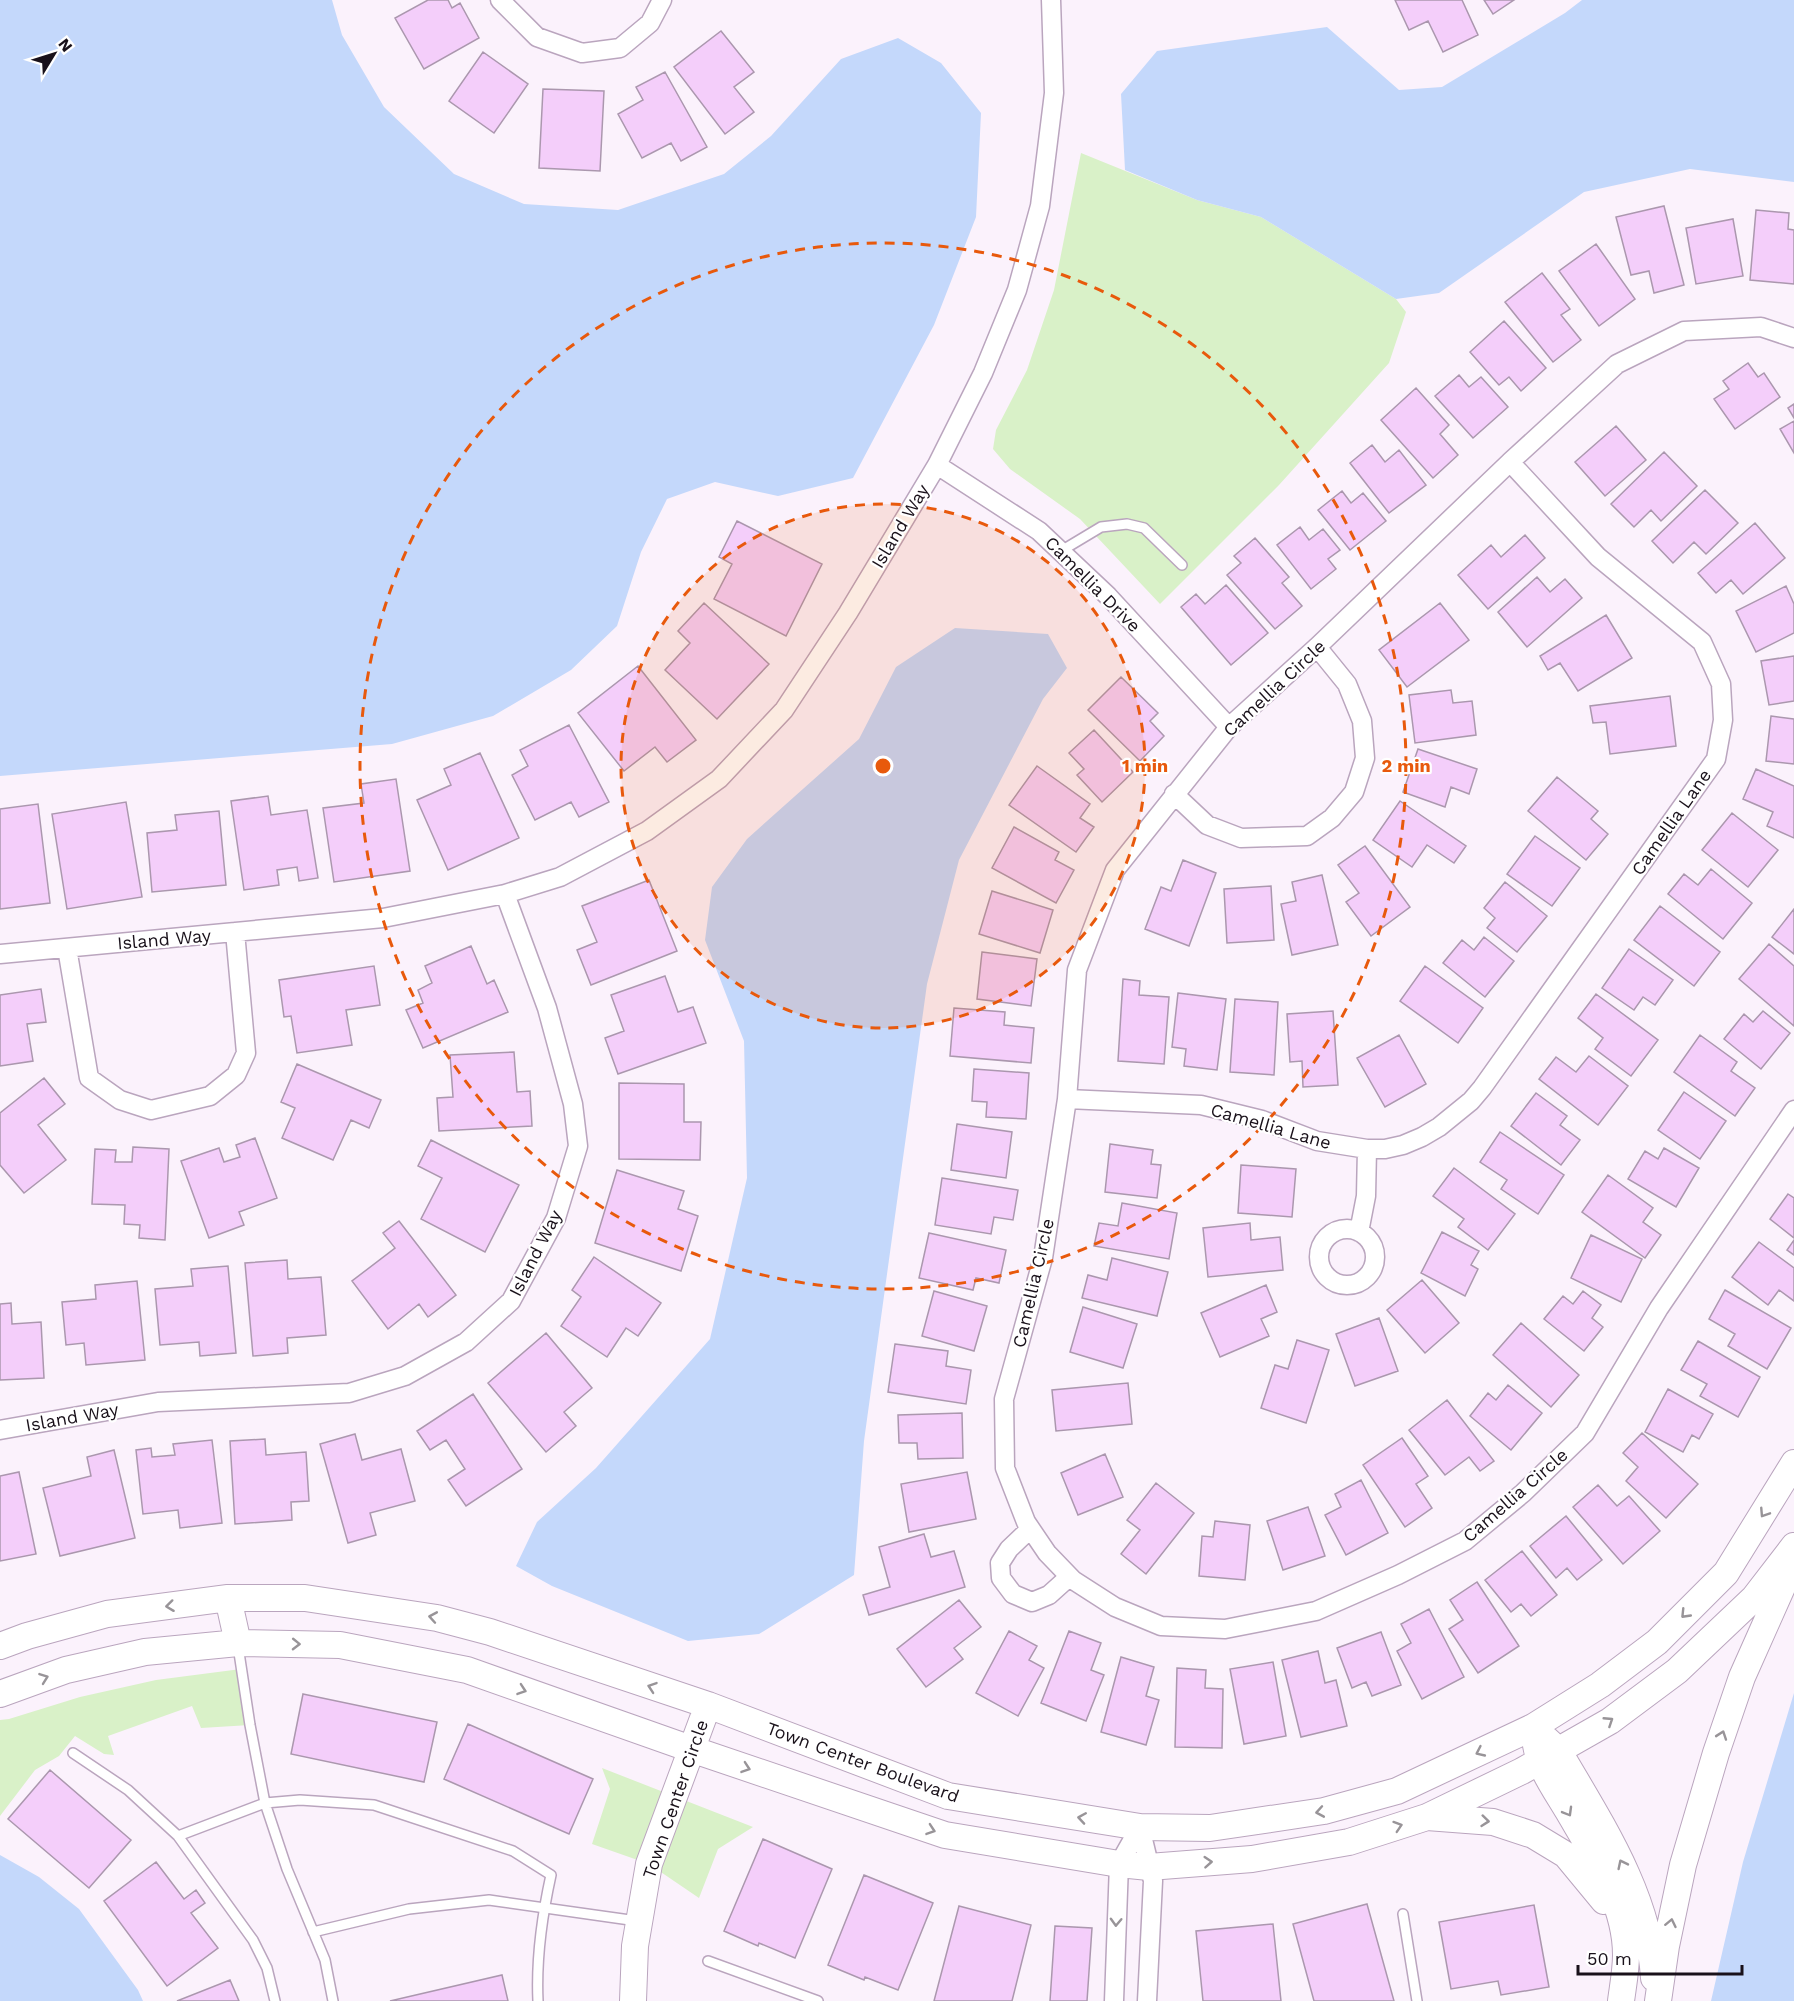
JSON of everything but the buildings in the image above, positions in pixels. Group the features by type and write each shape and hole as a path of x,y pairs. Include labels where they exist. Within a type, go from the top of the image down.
{"street":[{"path":"500,0 537,37 582,53 620,48 650,23 662,0"},
{"name":"Island Way","path":"0,954 383,918 505,894 560,877 646,831 719,779 784,710 848,613 937,465 983,373 1017,290 1040,206 1054,93 1051,0"},
{"name":"Camellia Circle","path":"1794,338 1761,327 1684,331 1617,364 1229,727 1115,870 1077,970 1067,1099 1043,1258 1004,1399 1005,1468 1026,1522 1047,1553 1069,1576 1115,1607 1161,1626 1225,1629 1316,1611 1398,1575 1465,1541 1523,1492 1585,1433 1659,1308 1794,1110"},
{"name":"Camellia Lane","path":"1067,1099 1201,1105 1262,1120 1317,1141 1367,1149 1385,1149 1422,1137 1446,1122 1471,1101 1489,1079 1716,759 1723,720 1721,684 1702,642 1598,557 1510,462"},
{"name":"Camellia Drive","path":"937,465 1039,531 1108,596 1229,727"},
{"path":"1174,794 1207,825 1241,838 1307,836 1332,818 1354,792 1365,758 1362,720 1347,684 1317,647"},
{"name":"Island Way","path":"0,1430 158,1402 349,1393 405,1376 466,1342 511,1301 556,1218 578,1146 573,1104 547,1008 505,894"},
{"path":"67,948 89,1078 120,1100 152,1110 210,1096 236,1075 246,1053 235,932"},
{"path":"1359,1232 1366,1196 1367,1149"},
{"name":"Town Center Boulevard","path":"0,1646 106,1614 228,1598 305,1598 437,1618 490,1632 708,1705 948,1796 1140,1827 1210,1828 1324,1811 1397,1791 1533,1727 1600,1685 1657,1642 1726,1573 1794,1463"},
{"path":"1030,1529 1008,1549 1000,1563 1001,1578 1013,1594 1032,1602 1049,1595 1069,1576"},
{"path":"0,1694 66,1670 145,1652 238,1643 340,1645 467,1670 945,1835 1149,1867 1251,1859 1348,1842 1427,1817 1548,1756 1610,1721 1677,1671 1754,1598 1794,1546"},
{"path":"1656,2001 1683,1865 1716,1753 1742,1677 1794,1559"},
{"path":"228,1598 238,1643"},
{"name":"Town Center Circle","path":"633,2001 635,1946 649,1864 708,1705"},
{"path":"1533,1727 1610,1890 1623,1928 1626,1955 1621,2001"},
{"path":"1548,1756 1611,1841 1631,1883 1644,1924 1654,1975 1656,2001"},
{"path":"1427,1817 1493,1822 1533,1835 1566,1855 1599,1893 1623,1928"},
{"path":"1114,2001 1119,1864 1140,1827"},
{"path":"1140,1827 1153,1881 1147,2001"}],"lane":[{"path":"1061,552 1101,527 1127,524 1144,528 1182,566"},
{"path":"238,1643 250,1725 265,1803 287,1869 325,1960 333,2001"},
{"path":"73,1753 128,1790 178,1836 253,1940 267,1968 275,2001"},
{"path":"178,1836 265,1803 300,1800 374,1805 513,1851 550,1875 544,1908 537,1982 538,2001"},
{"path":"313,1932 409,1909 489,1900 639,1922"},
{"path":"1403,1914 1417,2001"},
{"path":"708,1961 818,2001"}],"green space":[{"path":"1081,153 1197,200 1261,217 1396,299 1406,312 1389,363 1279,485 1160,604 1080,519 1010,469 993,449 996,430 1027,370 1054,290"},
{"path":"241,1669 250,1725 201,1728 192,1706 108,1736 114,1755 104,1754 75,1736 59,1756 35,1770 0,1816 0,1720 80,1697 156,1680"},
{"path":"602,1768 753,1827 718,1849 699,1898 649,1864 592,1844 610,1789"}],"water":[{"path":"0,0 332,0 342,35 384,107 454,174 524,204 618,210 724,174 771,136 841,59 898,38 941,63 981,113 976,217 934,325 853,478 778,496 715,482 667,499 641,552 617,626 571,670 493,716 392,744 0,776"},
{"path":"1582,0 1794,0 1794,182 1690,169 1584,192 1439,293 1396,299 1261,217 1197,200 1125,170 1121,94 1157,51 1327,27 1399,90 1442,87 1565,13"},
{"path":"955,628 1048,634 1067,668 1043,699 959,860 927,984 864,1441 854,1575 759,1634 688,1641 552,1586 516,1566 537,1522 596,1468 710,1339 747,1178 744,1041 705,940 712,887 747,839 859,739 896,667"},
{"path":"1794,1693 1794,2001 1711,2001 1743,1862"},
{"path":"0,1855 39,1877 79,1909 138,1990 143,2001 0,2001"}]}
